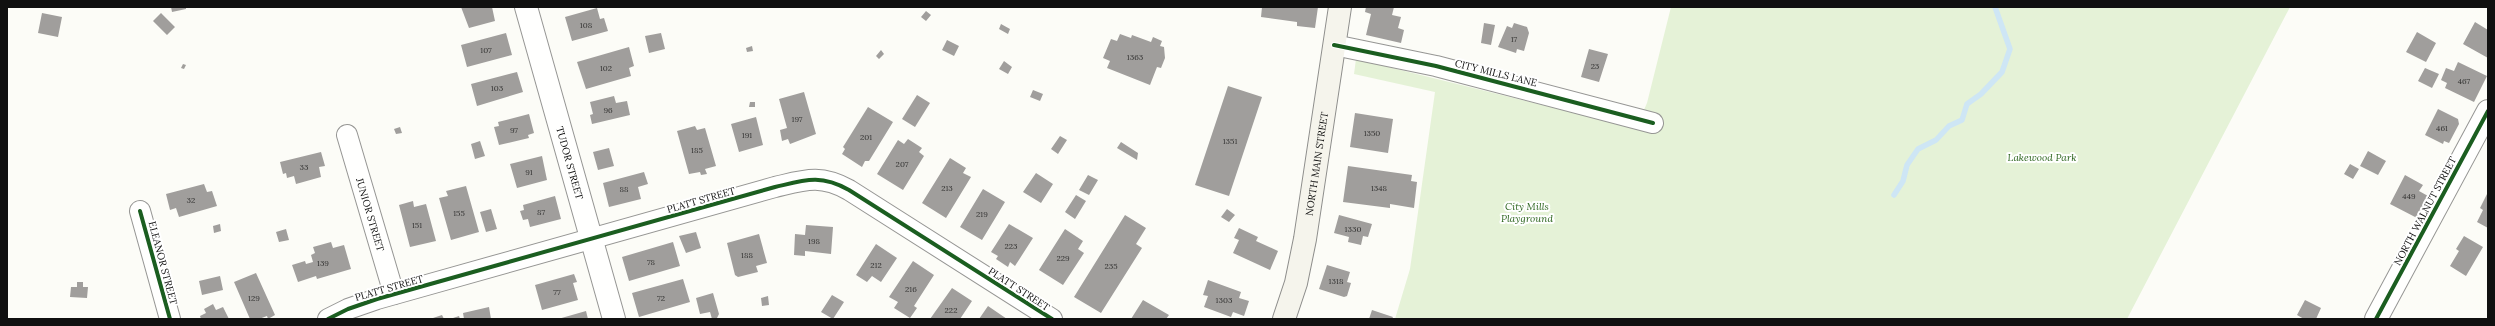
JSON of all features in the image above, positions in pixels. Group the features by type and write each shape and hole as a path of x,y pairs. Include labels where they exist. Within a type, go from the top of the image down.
{"main road":[{"name":"NORTH MAIN STREET","path":"1284,319 1296,283 1306,239 1340,7"}],"street":[{"name":"TUDOR STREET","path":"526,7 614,319"},
{"name":"CITY MILLS LANE","path":"1334,45 1436,66 1653,123"},
{"name":"NORTH WALNUT STREET","path":"2376,319 2488,111"},
{"name":"JUNIOR STREET","path":"347,135 394,294"},
{"name":"PLATT STREET","path":"328,319 356,306 394,294 808,179 825,180 849,190 1052,319"},
{"name":"ELEANOR STREET","path":"140,211 170,319"}],"green space":[{"name":"Lakewood Park","path":"1671,7 2290,7 2127,319 1395,319 1410,269 1435,92 1354,74 1356,59 1636,128 1647,103"}],"building":[{"path":"171,7 186,7 186,9 172,12"},
{"path":"461,7 492,7 495,21 469,28"},
{"path":"1262,7 1318,7 1315,28 1297,26 1297,22 1261,17"},
{"path":"1366,7 1394,7 1392,15 1401,17 1398,28 1404,30 1401,43 1366,35 1371,14 1365,12"},
{"path":"597,8 600,19 604,18 608,31 572,41 565,17"},
{"path":"926,11 931,15 926,21 921,17"},
{"path":"42,13 62,17 58,37 38,33"},
{"path":"161,13 175,27 167,35 153,21"},
{"path":"2475,22 2488,30 2488,58 2463,44"},
{"path":"1484,23 1495,25 1491,45 1481,43"},
{"path":"1514,23 1527,27 1529,33 1524,51 1517,49 1516,53 1498,47 1507,26 1512,28"},
{"path":"1001,24 1010,29 1008,34 999,29"},
{"path":"2417,32 2436,43 2426,62 2406,52"},
{"path":"506,33 512,55 467,67 461,45"},
{"path":"661,33 665,49 649,53 645,36"},
{"path":"1120,34 1131,38 1132,35 1151,42 1153,37 1162,41 1160,46 1164,47 1165,58 1161,68 1157,67 1150,85 1107,68 1110,61 1103,58 1111,39 1117,41"},
{"path":"947,40 959,46 954,56 942,50"},
{"path":"752,46 753,51 747,52 746,48"},
{"path":"629,47 634,66 629,68 631,76 586,89 577,62"},
{"path":"1589,49 1608,54 1599,82 1581,77"},
{"path":"881,50 884,54 879,59 876,56"},
{"path":"1004,61 1012,67 1008,74 999,69"},
{"path":"2458,62 2487,76 2474,102 2445,88 2447,83 2441,80 2446,68 2454,71"},
{"path":"183,64 186,65 184,69 181,68"},
{"path":"2425,68 2439,74 2432,88 2418,81"},
{"path":"517,72 523,92 477,106 471,84"},
{"path":"1228,86 1262,97 1229,196 1195,185"},
{"path":"1033,90 1043,94 1040,101 1030,97"},
{"path":"804,92 816,134 790,144 788,139 782,141 780,130 787,128 779,99"},
{"path":"917,95 930,103 915,127 902,119"},
{"path":"614,96 616,103 627,101 630,115 592,124 590,115 593,114 590,102"},
{"path":"750,102 755,102 755,107 749,107"},
{"path":"868,107 893,122 869,161 865,161 862,167 842,154 845,149 843,147"},
{"path":"2438,109 2458,119 2459,124 2449,143 2444,141 2443,144 2425,135"},
{"path":"1355,113 1393,119 1388,153 1350,147"},
{"path":"529,114 534,133 528,135 529,138 499,145 494,127 499,126 498,122"},
{"path":"756,117 763,145 739,152 731,124"},
{"path":"695,126 697,130 705,128 716,166 705,169 707,174 701,175 700,172 689,174 677,131"},
{"path":"400,127 402,133 396,134 394,129"},
{"path":"1060,136 1067,140 1058,154 1051,149"},
{"path":"908,139 922,148 919,152 924,156 903,190 877,174 898,140 904,144"},
{"path":"480,141 485,156 475,159 471,144"},
{"path":"1121,142 1138,153 1137,160 1117,148"},
{"path":"609,148 614,166 598,170 593,152"},
{"path":"2368,151 2386,161 2378,175 2360,166"},
{"path":"321,152 325,166 319,167 321,177 296,184 294,176 287,178 286,173 283,174 280,162"},
{"path":"542,156 547,180 517,188 510,164"},
{"path":"950,158 966,168 963,173 971,177 946,218 922,203"},
{"path":"2350,164 2359,169 2353,179 2344,174"},
{"path":"1348,166 1412,175 1411,181 1417,182 1414,208 1390,204 1390,208 1343,202"},
{"path":"644,172 648,184 638,187 641,199 609,207 603,183"},
{"path":"1036,173 1053,184 1041,203 1023,192"},
{"path":"1088,175 1098,180 1089,195 1079,190"},
{"path":"2405,175 2423,185 2419,191 2428,196 2417,218 2390,204"},
{"path":"204,184 207,192 212,191 217,206 179,217 176,208 170,210 166,194"},
{"path":"466,186 479,232 451,240 439,198 448,196 446,191"},
{"path":"983,189 1005,202 982,240 960,227"},
{"path":"2488,192 2488,228 2477,222 2483,210 2480,208"},
{"path":"1076,195 1086,201 1075,219 1065,212"},
{"path":"555,196 561,219 530,227 528,219 523,220 520,211 524,210 523,205"},
{"path":"413,201 414,207 426,204 436,241 410,247 399,205"},
{"path":"491,209 497,229 486,232 480,212"},
{"path":"1227,209 1235,215 1229,222 1221,217"},
{"path":"1125,215 1146,228 1136,244 1142,248 1101,313 1074,297"},
{"path":"1339,215 1372,224 1368,237 1363,236 1361,245 1348,242 1349,237 1334,233"},
{"path":"220,224 221,231 214,233 213,226"},
{"path":"1009,224 1033,238 1015,266 1010,262 1008,267 996,259 998,256 991,252"},
{"path":"806,225 833,227 831,254 805,251 805,256 794,255 795,234 805,235"},
{"path":"1239,228 1258,237 1256,241 1278,251 1270,270 1233,253 1239,240 1234,238"},
{"path":"286,229 289,240 279,242 276,232"},
{"path":"1065,229 1083,241 1078,249 1084,253 1063,285 1039,270"},
{"path":"696,232 701,248 686,253 679,236"},
{"path":"759,234 767,263 756,266 758,272 738,277 735,275 727,243"},
{"path":"2464,236 2483,247 2466,276 2450,266 2459,251 2456,249"},
{"path":"331,242 333,248 344,245 351,269 317,279 316,276 298,282 292,265 305,261 306,264 313,262 311,255 315,253 313,247"},
{"path":"673,242 680,266 629,281 622,257"},
{"path":"876,244 897,258 881,282 872,276 867,282 856,275"},
{"path":"913,261 934,275 914,306 917,308 910,318 894,308 898,302 889,297"},
{"path":"1327,265 1350,272 1347,282 1351,283 1347,296 1344,297 1319,289"},
{"path":"256,273 275,315 268,319 267,316 259,319 250,319 234,282"},
{"path":"574,274 577,282 573,283 578,300 542,310 535,285"},
{"path":"220,276 223,290 202,295 199,281"},
{"path":"683,279 690,302 639,317 632,293"},
{"path":"1208,280 1241,292 1239,298 1249,301 1244,316 1233,312 1231,317 1204,307 1208,296 1203,295"},
{"path":"77,282 83,282 83,287 88,287 87,298 70,297 71,287 77,287"},
{"path":"952,288 972,301 960,319 930,319"},
{"path":"713,293 719,314 717,318 712,319 710,312 700,314 696,298"},
{"path":"832,295 844,302 833,319 821,312"},
{"path":"768,296 769,305 762,306 761,298"},
{"path":"1143,300 1169,315 1166,319 1131,319"},
{"path":"2305,300 2321,308 2316,319 2304,319 2297,315"},
{"path":"213,304 216,310 223,307 229,319 201,319 200,316 206,313 204,309"},
{"path":"988,306 1007,319 979,319"},
{"path":"489,307 491,319 464,319 463,313"},
{"path":"1372,310 1393,317 1392,319 1369,319"},
{"path":"586,311 588,319 558,319"},
{"path":"442,315 444,319 430,319"},
{"path":"459,316 460,319 450,319"}],"waterway":[{"path":"1894,195 1903,181 1907,165 1918,149 1936,140 1949,126 1962,120 1967,104 1981,94 2002,72 2010,49 1995,7"}],"cycle path":[{"path":"1334,45 1436,66 1653,123"},
{"path":"2376,319 2488,111"},
{"path":"328,319 348,309 377,299 775,187 812,180 829,182 849,190 1052,319"},
{"path":"140,211 170,319"}],"park label":[{"name":"City Mills Playground","path":"1527,212"}]}
